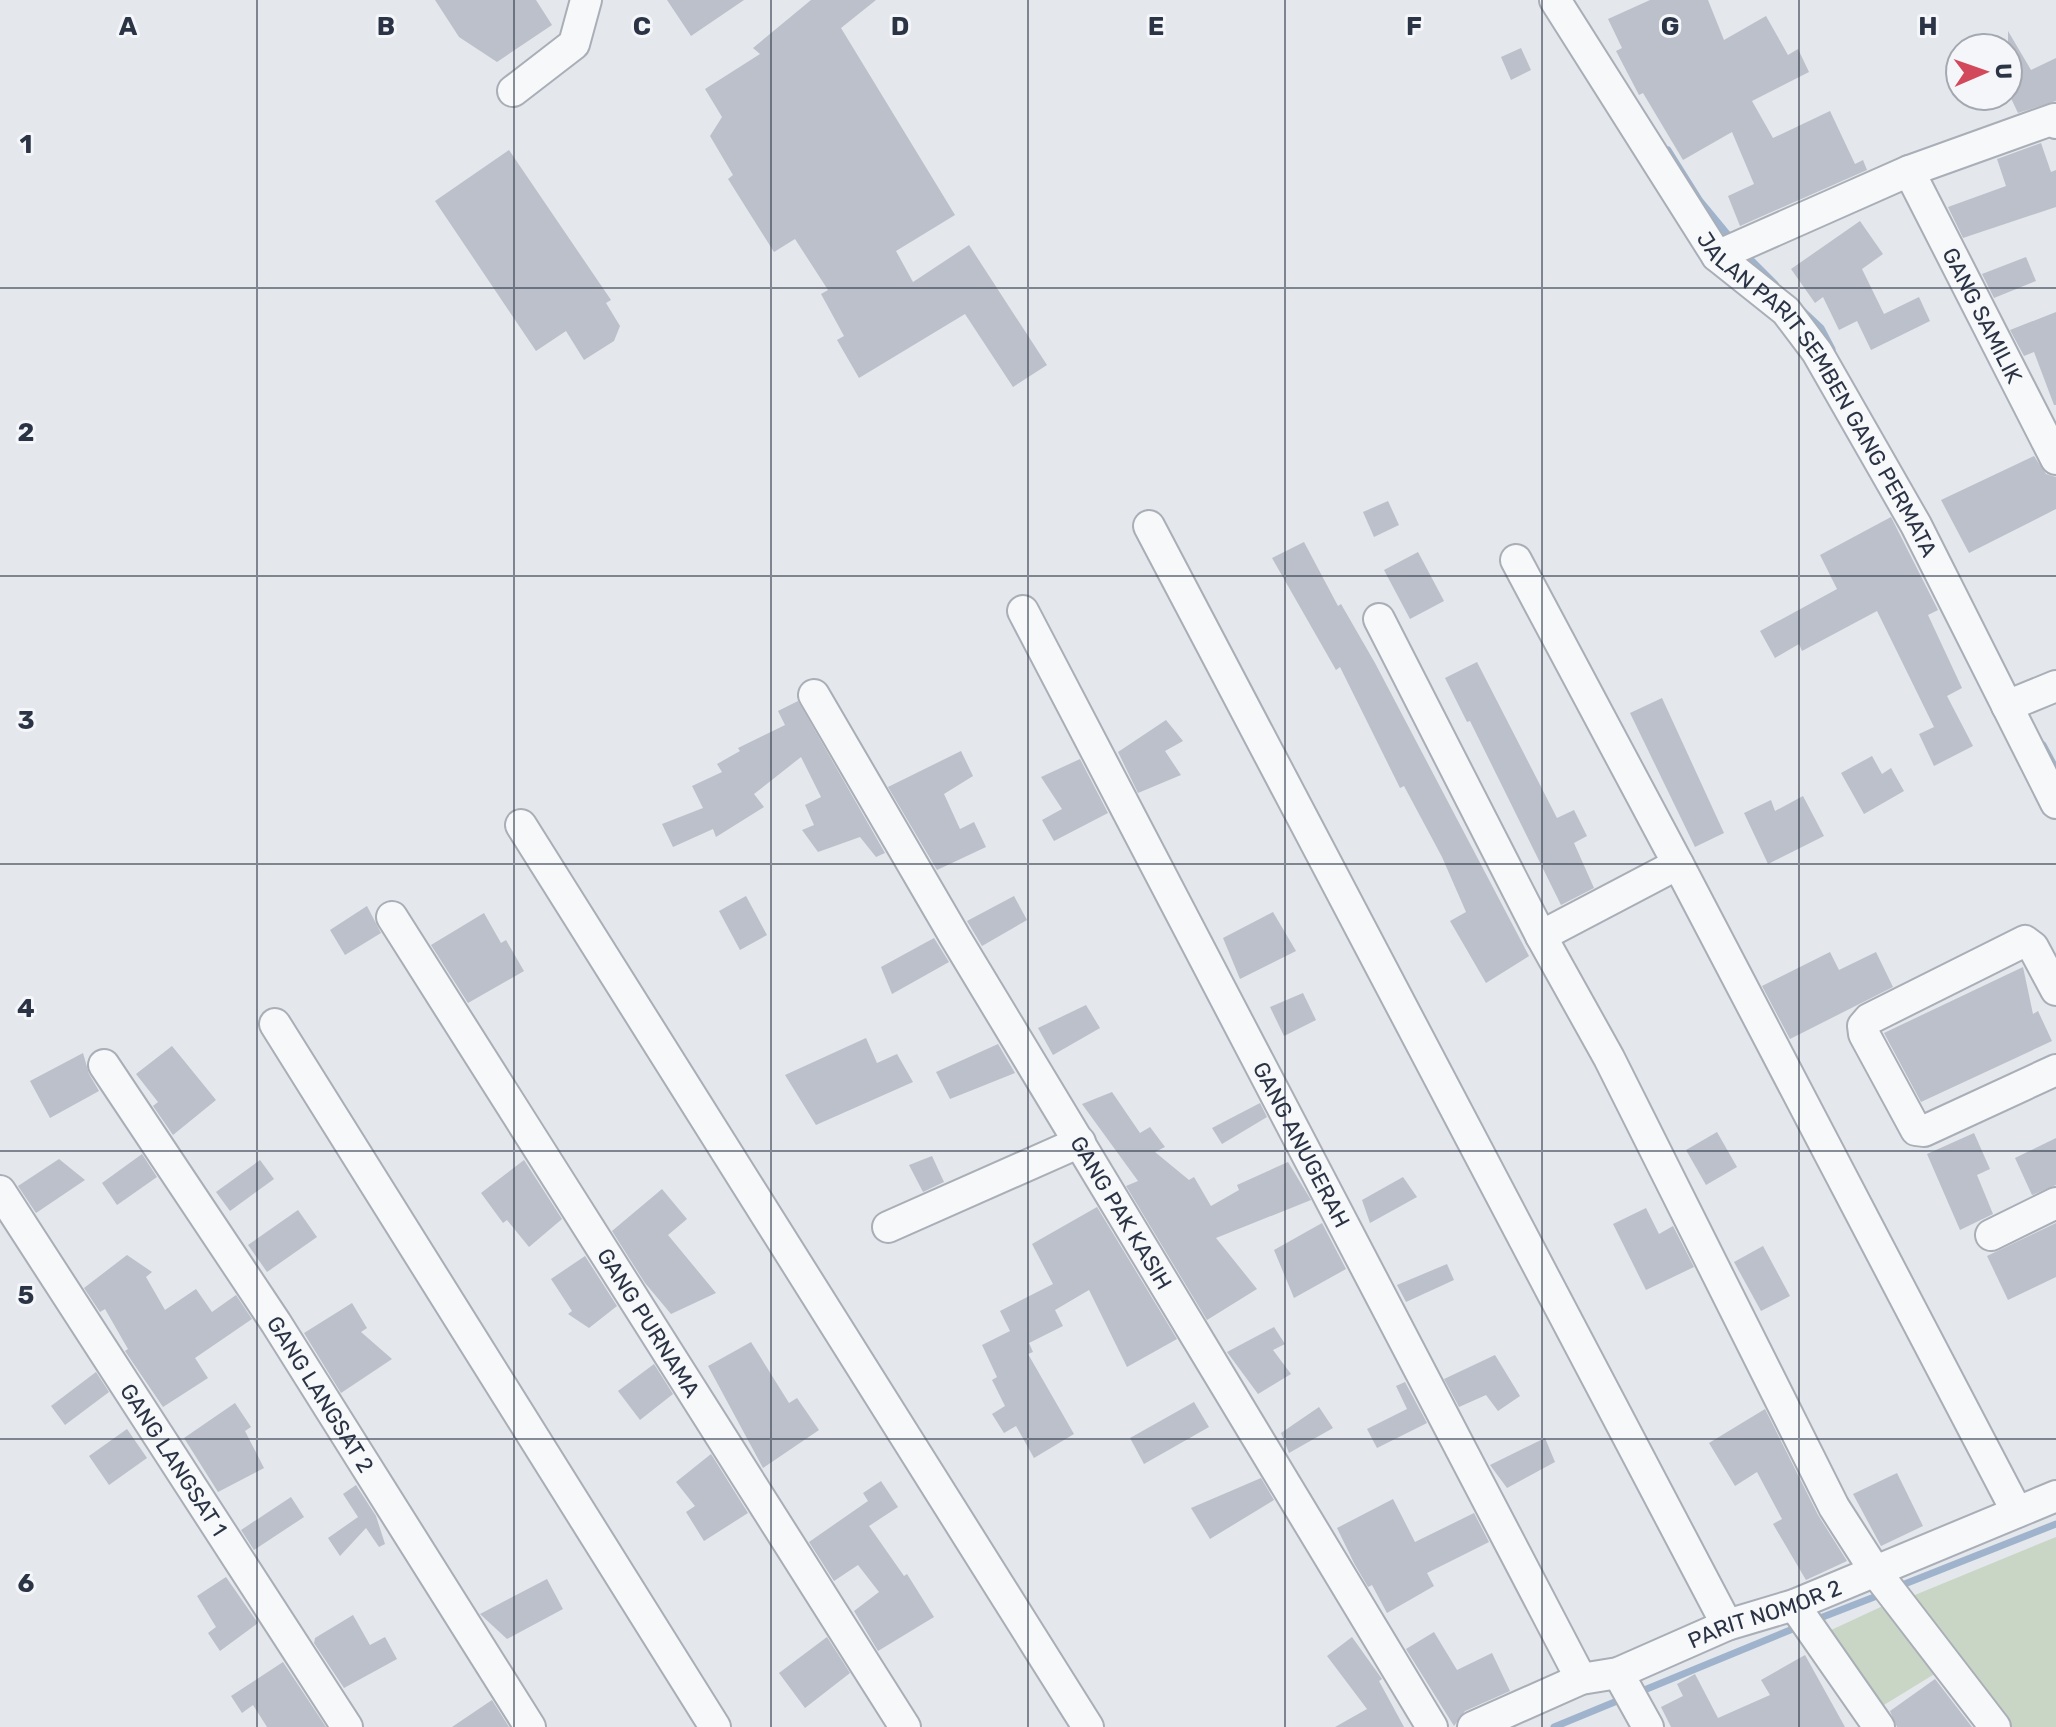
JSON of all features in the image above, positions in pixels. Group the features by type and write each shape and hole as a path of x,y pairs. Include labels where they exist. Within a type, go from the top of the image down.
{"street":[{"path":"513,91 574,44 586,0"},
{"name":"JALAN PARIT SEMBEN GANG PERMATA","path":"1555,0 1717,256 1786,311 1803,330 1916,525 2056,803"},
{"path":"1717,256 1909,171 2055,121"},
{"name":"GANG SAMILIK","path":"1909,171 2056,459"},
{"path":"1149,526 1727,1625"},
{"path":"1516,560 2017,1512"},
{"name":"GANG ANUGERAH","path":"1023,611 1581,1679"},
{"path":"1379,619 1541,936 1609,1058 1834,1507 1875,1571 1995,1727"},
{"path":"2007,706 2056,686"},
{"name":"GANG PAK KASIH","path":"814,695 1432,1727"},
{"path":"521,825 1088,1727"},
{"path":"1541,936 1678,864"},
{"name":"GANG PURNAMA","path":"392,917 905,1727"},
{"path":"2056,990 2033,947 2025,941 1869,1019 1863,1026 1864,1034 1916,1130 1924,1131 2056,1070"},
{"path":"275,1024 715,1727"},
{"name":"GANG LANGSAT 2","path":"104,1065 276,1323 530,1727"},
{"path":"888,1227 1080,1142"},
{"name":"GANG LANGSAT 1","path":"0,1191 347,1727"},
{"path":"1991,1235 2056,1203"},
{"name":"PARIT NOMOR 2","path":"1473,1727 1581,1679 1618,1673 1727,1625 1794,1605 2056,1496"},
{"path":"1794,1605 1879,1727"},
{"path":"1618,1673 1648,1727"}],"green space":[{"path":"2056,1537 2056,1727 2005,1727 1910,1597"},
{"path":"1885,1605 1941,1670 1879,1708 1829,1631"}],"building":[{"path":"435,0 536,0 552,25 497,62 459,37"},
{"path":"667,0 744,0 691,36"},
{"path":"811,0 876,0 841,28 955,215 896,251 913,282 969,245 1047,365 1013,387 965,314 859,378 837,340 844,336 821,294 828,290 795,239 774,252 728,179 733,175 710,136 722,117 705,89 760,54 753,48"},
{"path":"1650,0 1708,0 1724,40 1766,16 1788,55 1798,49 1809,72 1752,101 1773,138 1830,111 1855,164 1863,160 1867,170 1740,226 1728,196 1754,184 1732,132 1683,160 1643,93 1639,95 1616,51 1622,48 1608,19"},
{"path":"1521,48 1531,70 1511,80 1501,57"},
{"path":"2024,58 2031,70 2056,58 2056,101 2024,111"},
{"path":"2041,143 2051,172 2056,170 2056,207 1963,238 1948,207 2006,186 1997,159"},
{"path":"509,150 611,300 606,303 620,326 614,341 584,360 566,331 536,351 435,201"},
{"path":"1860,221 1883,254 1862,269 1884,314 1919,297 1930,321 1871,350 1857,321 1839,330 1823,297 1815,303 1791,269"},
{"path":"2026,257 2036,281 1994,298 1982,274"},
{"path":"2056,312 2054,405 2034,352 2024,356 2010,330"},
{"path":"2034,456 2046,474 2056,477 2056,509 1969,553 1941,500"},
{"path":"1388,501 1399,525 1374,537 1363,512"},
{"path":"1891,517 1938,610 1928,615 1962,688 1947,696 1973,746 1934,766 1919,734 1934,727 1877,611 1802,651 1799,644 1775,658 1760,631 1837,589 1820,555"},
{"path":"1304,542 1338,606 1341,604 1375,663 1529,956 1486,983 1450,921 1466,912 1442,857 1404,786 1400,788 1340,667 1336,670 1272,558"},
{"path":"1418,552 1444,601 1410,619 1384,570"},
{"path":"1477,662 1557,818 1574,810 1587,836 1574,843 1594,888 1561,905 1470,721 1467,722 1445,678"},
{"path":"1662,698 1724,833 1695,847 1630,713"},
{"path":"798,701 885,853 876,857 860,837 818,852 802,830 814,825 805,805 821,797 801,757 754,794 764,807 716,837 713,829 673,847 662,824 703,808 692,786 722,772 717,764 740,751 738,748 785,725 778,711"},
{"path":"1166,720 1183,741 1165,751 1181,775 1138,793 1118,752"},
{"path":"961,751 973,776 944,794 960,829 974,822 986,847 937,870 888,787"},
{"path":"1872,756 1882,774 1891,768 1904,791 1864,814 1841,773"},
{"path":"1080,759 1108,813 1054,841 1042,820 1062,809 1041,777"},
{"path":"1803,796 1824,836 1768,864 1744,813 1771,800 1775,811"},
{"path":"746,896 767,935 740,950 719,911"},
{"path":"1014,896 1027,920 982,946 967,921"},
{"path":"367,906 381,933 345,955 330,930"},
{"path":"1273,912 1296,951 1240,979 1223,938"},
{"path":"484,913 501,943 506,940 524,971 468,1003 431,945"},
{"path":"934,938 949,962 892,994 881,967"},
{"path":"1830,952 1839,970 1876,952 1893,987 1790,1039 1762,986"},
{"path":"2023,967 2033,1014 2038,1011 2052,1041 1921,1102 1884,1033"},
{"path":"1303,993 1316,1020 1284,1036 1270,1007"},
{"path":"1086,1005 1100,1028 1053,1055 1038,1028"},
{"path":"866,1038 877,1063 897,1054 913,1082 816,1125 785,1075"},
{"path":"998,1044 1015,1073 950,1099 936,1072"},
{"path":"172,1046 216,1100 173,1135 153,1106 158,1102 136,1074"},
{"path":"83,1053 89,1074 99,1091 50,1118 30,1081"},
{"path":"1112,1092 1140,1133 1150,1127 1165,1147 1155,1152 1189,1180 1194,1177 1211,1206 1239,1190 1237,1185 1288,1162 1311,1200 1216,1238 1257,1289 1207,1320 1126,1186 1138,1181 1082,1104"},
{"path":"1260,1103 1267,1117 1222,1144 1212,1128"},
{"path":"1717,1132 1737,1167 1706,1185 1686,1150"},
{"path":"1974,1133 1990,1169 1977,1175 1993,1214 1960,1230 1927,1154"},
{"path":"2056,1138 2056,1185 2032,1195 2015,1158"},
{"path":"142,1154 157,1177 117,1205 102,1183"},
{"path":"932,1156 944,1182 923,1192 909,1165"},
{"path":"59,1159 85,1180 36,1213 18,1186"},
{"path":"260,1160 274,1179 230,1211 216,1192"},
{"path":"524,1160 562,1219 529,1247 507,1220 503,1223 481,1193"},
{"path":"1403,1177 1417,1197 1370,1223 1362,1200"},
{"path":"662,1189 687,1219 668,1235 716,1293 671,1314 645,1283 612,1231"},
{"path":"1097,1207 1177,1339 1127,1367 1089,1290 1055,1310 1063,1326 1029,1343 1033,1352 1028,1354 1074,1434 1034,1458 1016,1426 1004,1433 992,1414 1005,1406 992,1380 997,1377 982,1345 1010,1331 1000,1311 1053,1284 1032,1244"},
{"path":"1646,1208 1659,1234 1673,1226 1694,1267 1646,1290 1613,1224"},
{"path":"298,1210 317,1237 267,1272 248,1245"},
{"path":"1322,1223 1346,1269 1294,1298 1274,1250"},
{"path":"2056,1223 2056,1277 2008,1300 1987,1256"},
{"path":"1763,1246 1790,1296 1761,1311 1734,1262"},
{"path":"127,1255 152,1272 146,1277 165,1310 196,1289 212,1312 236,1295 252,1319 195,1358 208,1378 163,1407 125,1351 128,1349 105,1309 100,1312 84,1288"},
{"path":"585,1256 617,1306 589,1328 568,1314 572,1311 551,1279"},
{"path":"1447,1264 1454,1280 1406,1302 1397,1285"},
{"path":"352,1303 367,1328 361,1332 392,1359 341,1393 304,1333"},
{"path":"1274,1327 1285,1344 1273,1350 1291,1374 1258,1394 1227,1352"},
{"path":"751,1342 789,1403 797,1398 819,1430 763,1468 708,1366"},
{"path":"1495,1355 1520,1396 1498,1411 1486,1395 1459,1407 1444,1379"},
{"path":"654,1364 673,1394 640,1420 618,1391"},
{"path":"96,1372 109,1392 65,1425 51,1406"},
{"path":"1405,1382 1427,1423 1377,1448 1367,1429 1407,1409 1396,1386"},
{"path":"1194,1402 1209,1427 1144,1464 1130,1438"},
{"path":"235,1403 251,1427 245,1431 264,1468 218,1492 184,1438"},
{"path":"1319,1407 1333,1428 1289,1453 1281,1433"},
{"path":"1765,1409 1818,1515 1847,1561 1806,1580 1773,1524 1782,1519 1757,1472 1735,1486 1709,1443"},
{"path":"127,1429 147,1458 109,1485 89,1456"},
{"path":"1545,1438 1555,1462 1507,1488 1490,1465"},
{"path":"711,1454 748,1513 704,1541 686,1512 695,1506 676,1482"},
{"path":"1897,1473 1923,1526 1881,1546 1853,1494"},
{"path":"1261,1478 1274,1500 1210,1539 1191,1508"},
{"path":"881,1481 898,1507 869,1526 904,1576 907,1574 934,1617 878,1651 854,1611 879,1592 858,1565 834,1581 809,1542 868,1501 863,1493"},
{"path":"356,1485 376,1516 385,1544 379,1547 366,1528 340,1556 328,1538 358,1517 343,1494"},
{"path":"291,1497 304,1517 254,1550 241,1530"},
{"path":"1393,1499 1415,1542 1474,1513 1489,1542 1427,1573 1434,1586 1387,1613 1372,1585 1368,1587 1337,1528"},
{"path":"226,1577 258,1623 220,1651 208,1633 216,1627 197,1596"},
{"path":"547,1579 563,1609 507,1639 480,1614"},
{"path":"353,1615 370,1645 385,1637 397,1659 344,1688 314,1643 315,1638"},
{"path":"1434,1632 1457,1670 1492,1653 1510,1691 1465,1711 1454,1726 1406,1649"},
{"path":"827,1637 850,1673 805,1708 779,1673"},
{"path":"1352,1637 1382,1679 1379,1681 1404,1727 1335,1727 1367,1709 1327,1656"},
{"path":"1805,1655 1845,1727 1671,1727 1661,1707 1683,1696 1677,1684 1695,1674 1718,1718 1770,1695 1761,1680"},
{"path":"283,1662 326,1727 267,1727 253,1705 242,1713 231,1696"},
{"path":"1935,1679 1972,1727 1897,1727 1890,1711"},
{"path":"492,1700 509,1727 452,1727"}],"waterway":[{"path":"1668,150 1700,201 1733,241"},
{"path":"1744,253 1775,284"},
{"path":"1804,312 1821,328 1832,349"},
{"path":"2043,745 2056,769"},
{"path":"1897,1587 2056,1524"},
{"path":"1815,1620 1882,1594"},
{"path":"1637,1693 1800,1626"},
{"path":"1554,1727 1622,1699"}]}
